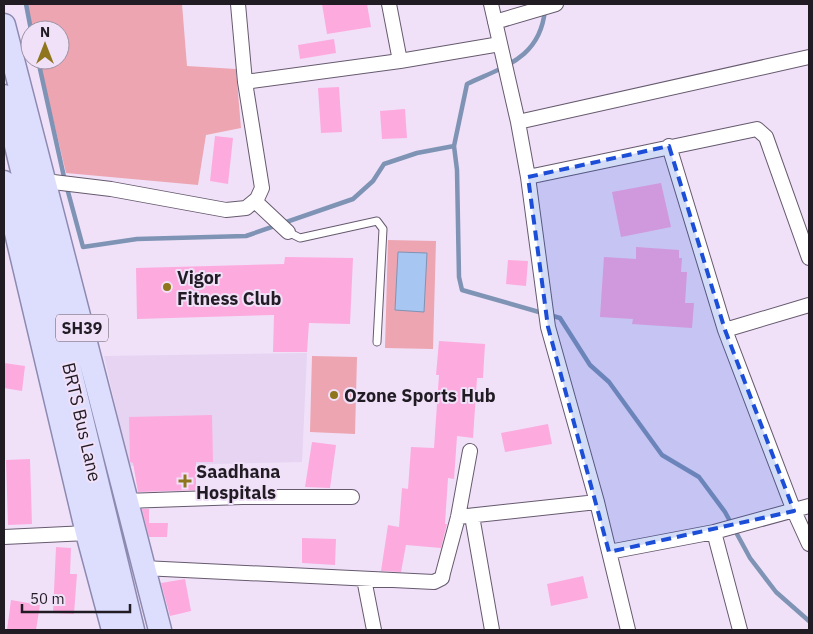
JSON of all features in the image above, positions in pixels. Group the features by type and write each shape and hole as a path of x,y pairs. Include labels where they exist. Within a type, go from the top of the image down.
{"main road":[{"name":"SH39","path":"4,25 50,182 125,501 160,630"},
{"name":"BRTS Bus Lane","path":"4,96 133,630"},
{"name":"SH39","path":"4,182 87,533 113,630"}],"street":[{"path":"50,182 226,210 246,208 255,201 262,188 246,82 238,4"},
{"path":"389,4 400,61"},
{"path":"491,4 518,122 528,177 548,324 597,502 628,630"},
{"path":"495,22 556,4"},
{"path":"246,82 400,61 501,50"},
{"path":"518,122 809,57"},
{"path":"528,177 750,129 763,132 809,258"},
{"path":"669,146 725,330 794,511 809,544"},
{"path":"255,201 288,232"},
{"path":"725,330 809,305"},
{"path":"143,568 364,578 427,583 438,581 443,573 458,517 470,452"},
{"path":"125,501 242,497 352,497"},
{"path":"458,517 597,502"},
{"path":"610,552 718,531 809,506"},
{"path":"472,516 492,630"},
{"path":"718,531 740,630"},
{"path":"4,537 87,533"},
{"path":"364,578 374,630"}],"lane":[{"path":"288,232 300,238 376,222 383,229 378,342"}],"highlighted area":[{"path":"669,146 725,330 794,511 609,552 548,327 528,177"}],"shaded area":[{"path":"25,4 182,4 187,66 236,69 241,128 206,135 198,185 66,173 41,70 70,70 70,20 29,20"},
{"path":"388,240 436,241 433,349 385,348"},
{"path":"307,353 302,462 129,466 104,356"},
{"name":"Ozone Sports Hub","path":"312,356 357,357 355,434 310,432"}],"water":[{"path":"398,252 427,253 424,312 395,310"}],"building":[{"path":"322,4 367,4 371,27 327,34"},
{"path":"334,39 336,53 300,59 298,45"},
{"path":"339,87 342,132 321,133 318,88"},
{"path":"405,109 407,138 382,139 380,111"},
{"path":"215,136 233,138 228,184 210,181"},
{"path":"661,183 671,227 621,237 612,192"},
{"path":"636,247 679,250 679,258 682,258 681,272 687,272 685,303 694,303 692,328 632,324 633,319 600,317 604,257 636,259"},
{"path":"285,257 353,258 350,324 309,323 307,352 273,352 274,315 137,319 136,268 284,264"},
{"path":"508,260 528,261 526,286 506,284"},
{"path":"439,341 485,344 483,378 477,378 473,438 457,436 454,479 448,478 445,524 447,524 441,548 406,545 401,572 381,571 388,525 399,527 402,488 408,489 411,447 434,448 439,375 436,375"},
{"path":"4,363 25,366 22,391 4,388"},
{"path":"212,415 213,462 196,462 196,490 138,492 133,463 130,462 129,417"},
{"path":"548,424 552,444 505,452 501,433"},
{"path":"312,442 336,445 330,488 305,487"},
{"path":"30,459 32,524 8,525 6,460"},
{"path":"142,509 149,509 149,523 168,523 167,537 149,537"},
{"path":"302,538 336,539 335,565 302,563"},
{"path":"56,547 71,548 70,574 77,574 74,614 53,613"},
{"path":"583,576 588,598 551,606 547,584"},
{"path":"185,579 191,611 170,616 161,583"},
{"path":"11,600 40,605 36,630 7,630"}],"waterway":[{"path":"26,4 29,20"},
{"path":"454,146 467,84 495,72 528,50 542,26 545,10"},
{"path":"40,70 64,177 83,247 137,239 246,236 353,199 373,181 384,164 417,153 454,146 457,170 459,277 462,290 560,318 590,365 609,382 662,455 699,477 725,512 750,558 776,592 809,621"}],"place":[{"name":"Vigor Fitness Club","path":"167,287"},
{"name":"Ozone Sports Hub","path":"334,395"},
{"name":"Saadhana Hospitals","path":"185,481"}]}
